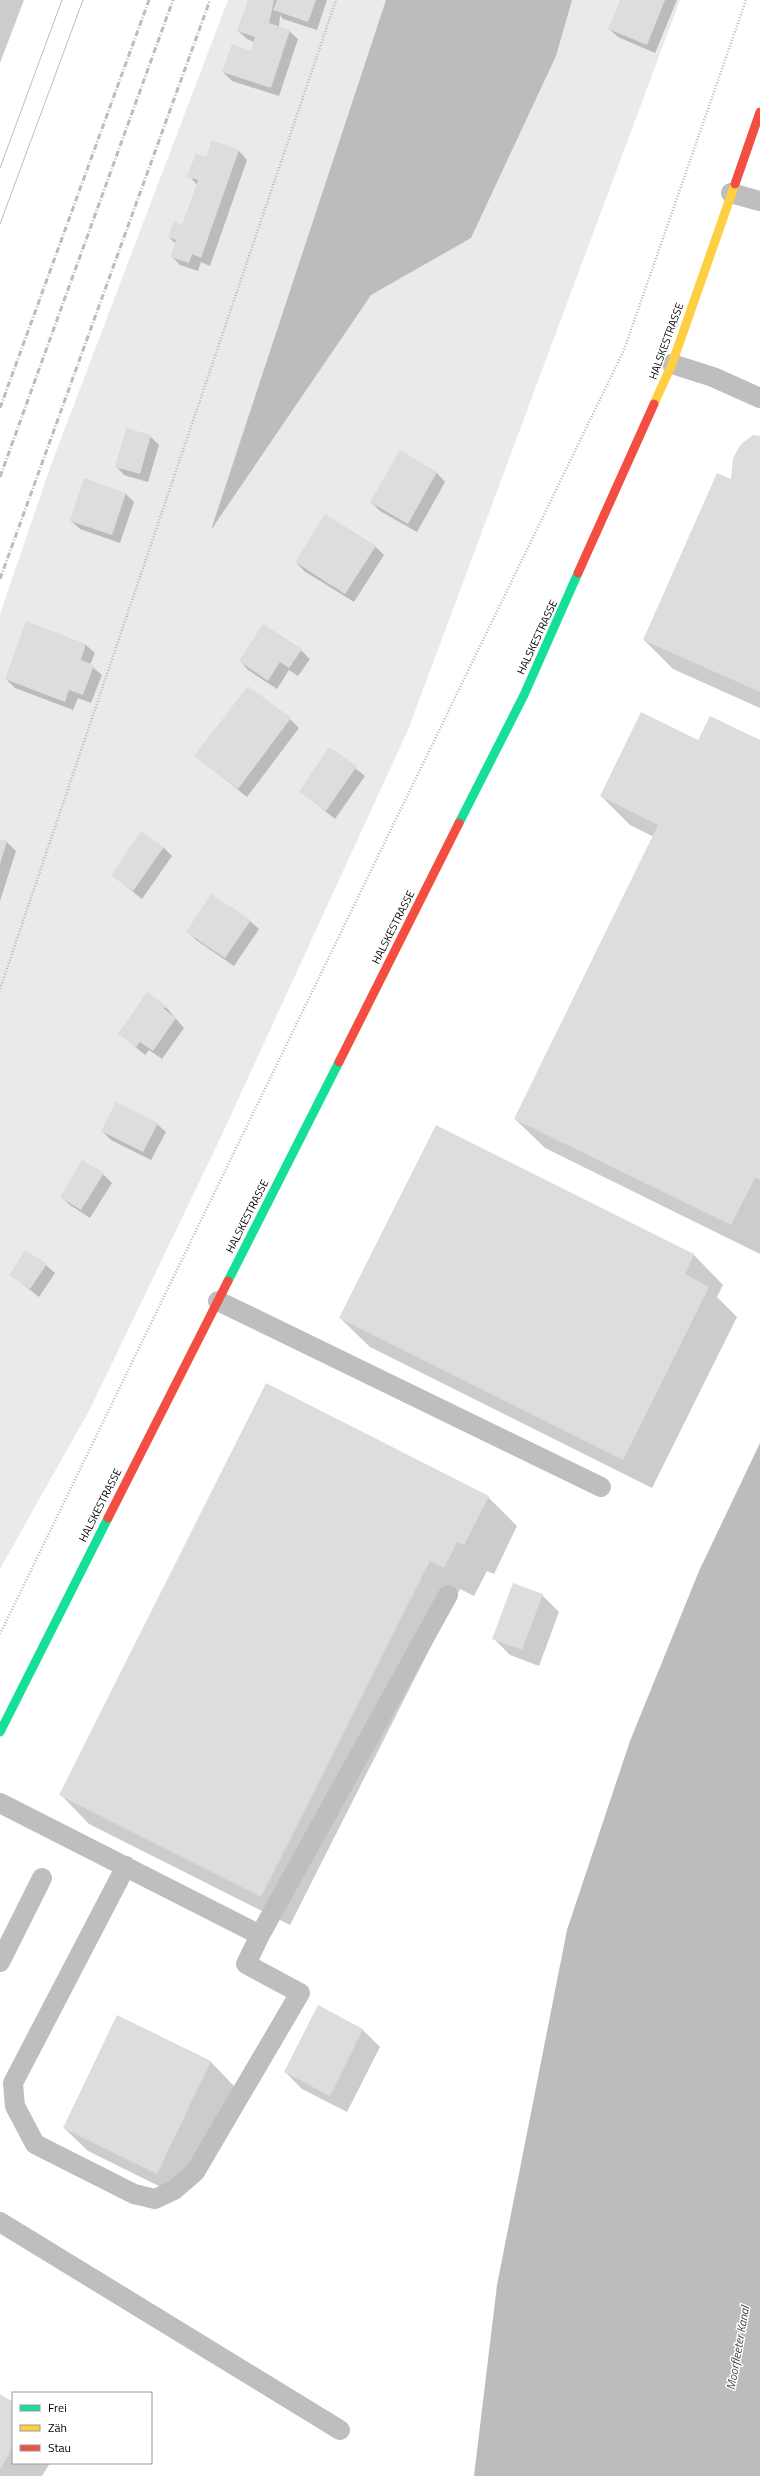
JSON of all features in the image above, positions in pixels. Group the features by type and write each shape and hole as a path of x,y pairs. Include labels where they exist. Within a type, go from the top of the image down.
{"street":[{"name":"HALSKESTRASSE","path":"0,1732 524,695 672,364 760,112"}],"lane":[{"path":"731,193 760,201"},
{"path":"672,364 713,377 760,398"},
{"path":"218,1301 601,1487"},
{"path":"126,1866 13,2083 14,2106 35,2144 134,2194 155,2199 174,2190 195,2172 300,1993 246,1964 260,1935 448,1595"},
{"path":"0,1803 260,1935"},
{"path":"0,1962 42,1878"},
{"path":"0,2222 340,2430"}],"path":[{"path":"0,989 336,0"},
{"path":"0,1634 624,350 746,0"}],"shaded area":[{"path":"228,0 680,0 408,730 219,1141 90,1409 0,1569 0,614 51,465"}],"water":[{"path":"386,0 572,0 556,56 471,238 371,295 211,530"},
{"name":"Moorfleeter Kanal","path":"760,1443 760,2476 474,2476 497,2285 567,1930 630,1741 699,1571"}],"building":[{"path":"248,0 274,0 269,23 290,30 271,88 222,72 232,44 251,51 255,37 237,31"},
{"path":"277,0 316,0 308,22 273,10"},
{"path":"620,0 665,0 647,45 608,29"},
{"path":"212,140 239,150 201,258 192,254 189,263 170,257 176,240 168,237 174,221 182,225 198,180 187,177 196,153 206,157"},
{"path":"126,428 151,435 140,474 115,467"},
{"path":"753,435 760,436 760,692 643,640 717,473 731,479 733,458 741,444"},
{"path":"400,450 437,472 408,524 370,502"},
{"path":"84,478 126,493 112,535 70,521"},
{"path":"325,514 376,546 345,594 295,562"},
{"path":"26,621 86,644 81,660 94,665 83,695 69,690 65,702 5,679"},
{"path":"263,624 302,649 289,668 280,662 268,681 239,661"},
{"path":"248,686 291,718 238,789 194,756"},
{"path":"641,712 698,740 710,716 760,740 760,1180 755,1178 731,1225 514,1119 658,825 600,796"},
{"path":"329,747 357,766 326,811 299,792"},
{"path":"141,831 164,847 133,891 111,875"},
{"path":"0,839 7,841 0,864"},
{"path":"211,894 251,920 225,958 186,932"},
{"path":"147,992 166,1006 164,1009 176,1018 153,1051 140,1042 136,1047 118,1034"},
{"path":"116,1102 158,1123 143,1152 101,1131"},
{"path":"436,1125 694,1254 685,1274 709,1287 623,1460 339,1318"},
{"path":"82,1160 104,1173 81,1210 60,1197"},
{"path":"25,1250 47,1264 30,1289 9,1275"},
{"path":"266,1383 489,1496 464,1545 457,1542 444,1568 430,1561 261,1897 59,1795"},
{"path":"513,1583 543,1594 522,1650 492,1639"},
{"path":"318,2005 363,2029 330,2096 284,2072"},
{"path":"117,2015 211,2061 157,2174 63,2128"},
{"path":"0,2394 12,2401 12,2449 0,2470"}],"tram line":[{"path":"0,168 62,0"},
{"path":"0,224 83,0"}],"railway":[{"path":"0,408 149,0"},
{"path":"0,477 173,0"},
{"path":"0,579 210,0"}],"traffic: fast":[{"path":"459,823 524,695 578,573"},
{"path":"228,1281 339,1062"},
{"path":"0,1732 108,1518"}],"traffic: slow":[{"path":"654,404 672,364 735,184"}],"traffic: jam":[{"path":"735,184 760,112"},
{"path":"578,573 654,404"},
{"path":"339,1062 459,823"},
{"path":"108,1518 228,1281"}]}
